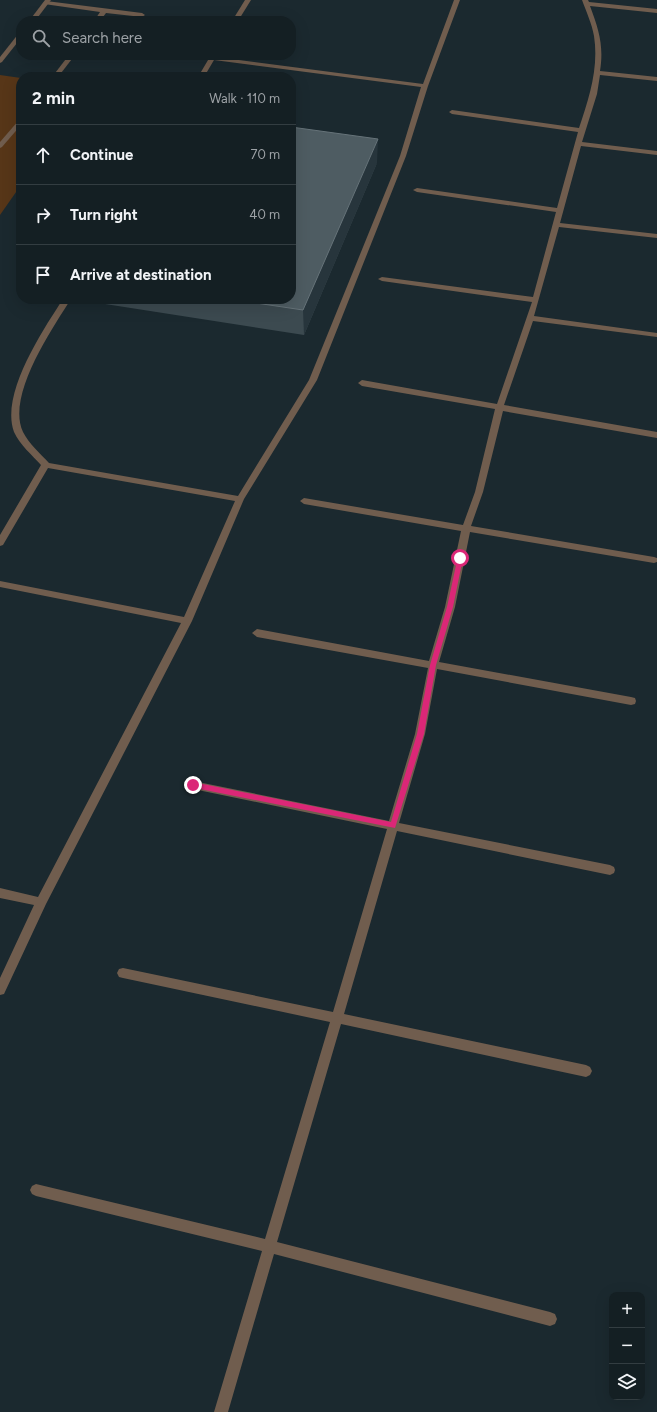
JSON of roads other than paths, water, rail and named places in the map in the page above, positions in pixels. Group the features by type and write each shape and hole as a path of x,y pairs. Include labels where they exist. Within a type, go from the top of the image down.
{"street":[{"path":"238,16 248,0"},
{"path":"0,990 41,902 187,621 240,498 313,380 403,156 425,86 456,0"},
{"path":"36,16 47,1 104,11 142,15"},
{"path":"221,1412 420,734 433,665 450,607 466,528 479,492 499,408 536,300 578,144 594,94 599,57 597,34 586,2 657,11"},
{"path":"100,16 104,11"},
{"path":"0,61 16,40"},
{"path":"59,72 68,60"},
{"path":"204,72 211,60"},
{"path":"241,60 425,86"},
{"path":"597,73 657,79"},
{"path":"452,112 582,130"},
{"path":"0,146 16,127"},
{"path":"578,144 657,153"},
{"path":"417,190 561,211"},
{"path":"557,225 657,236"},
{"path":"382,279 536,300"},
{"path":"64,304 24,374 14,404 18,431 46,465 240,498"},
{"path":"530,318 657,335"},
{"path":"362,383 657,435"},
{"path":"0,543 46,465"},
{"path":"304,501 654,560"},
{"path":"0,584 187,621"},
{"path":"257,633 631,701"},
{"path":"193,785 610,870"},
{"path":"0,893 41,902"},
{"path":"122,973 586,1071"},
{"path":"36,1190 270,1247 550,1319"}]}
